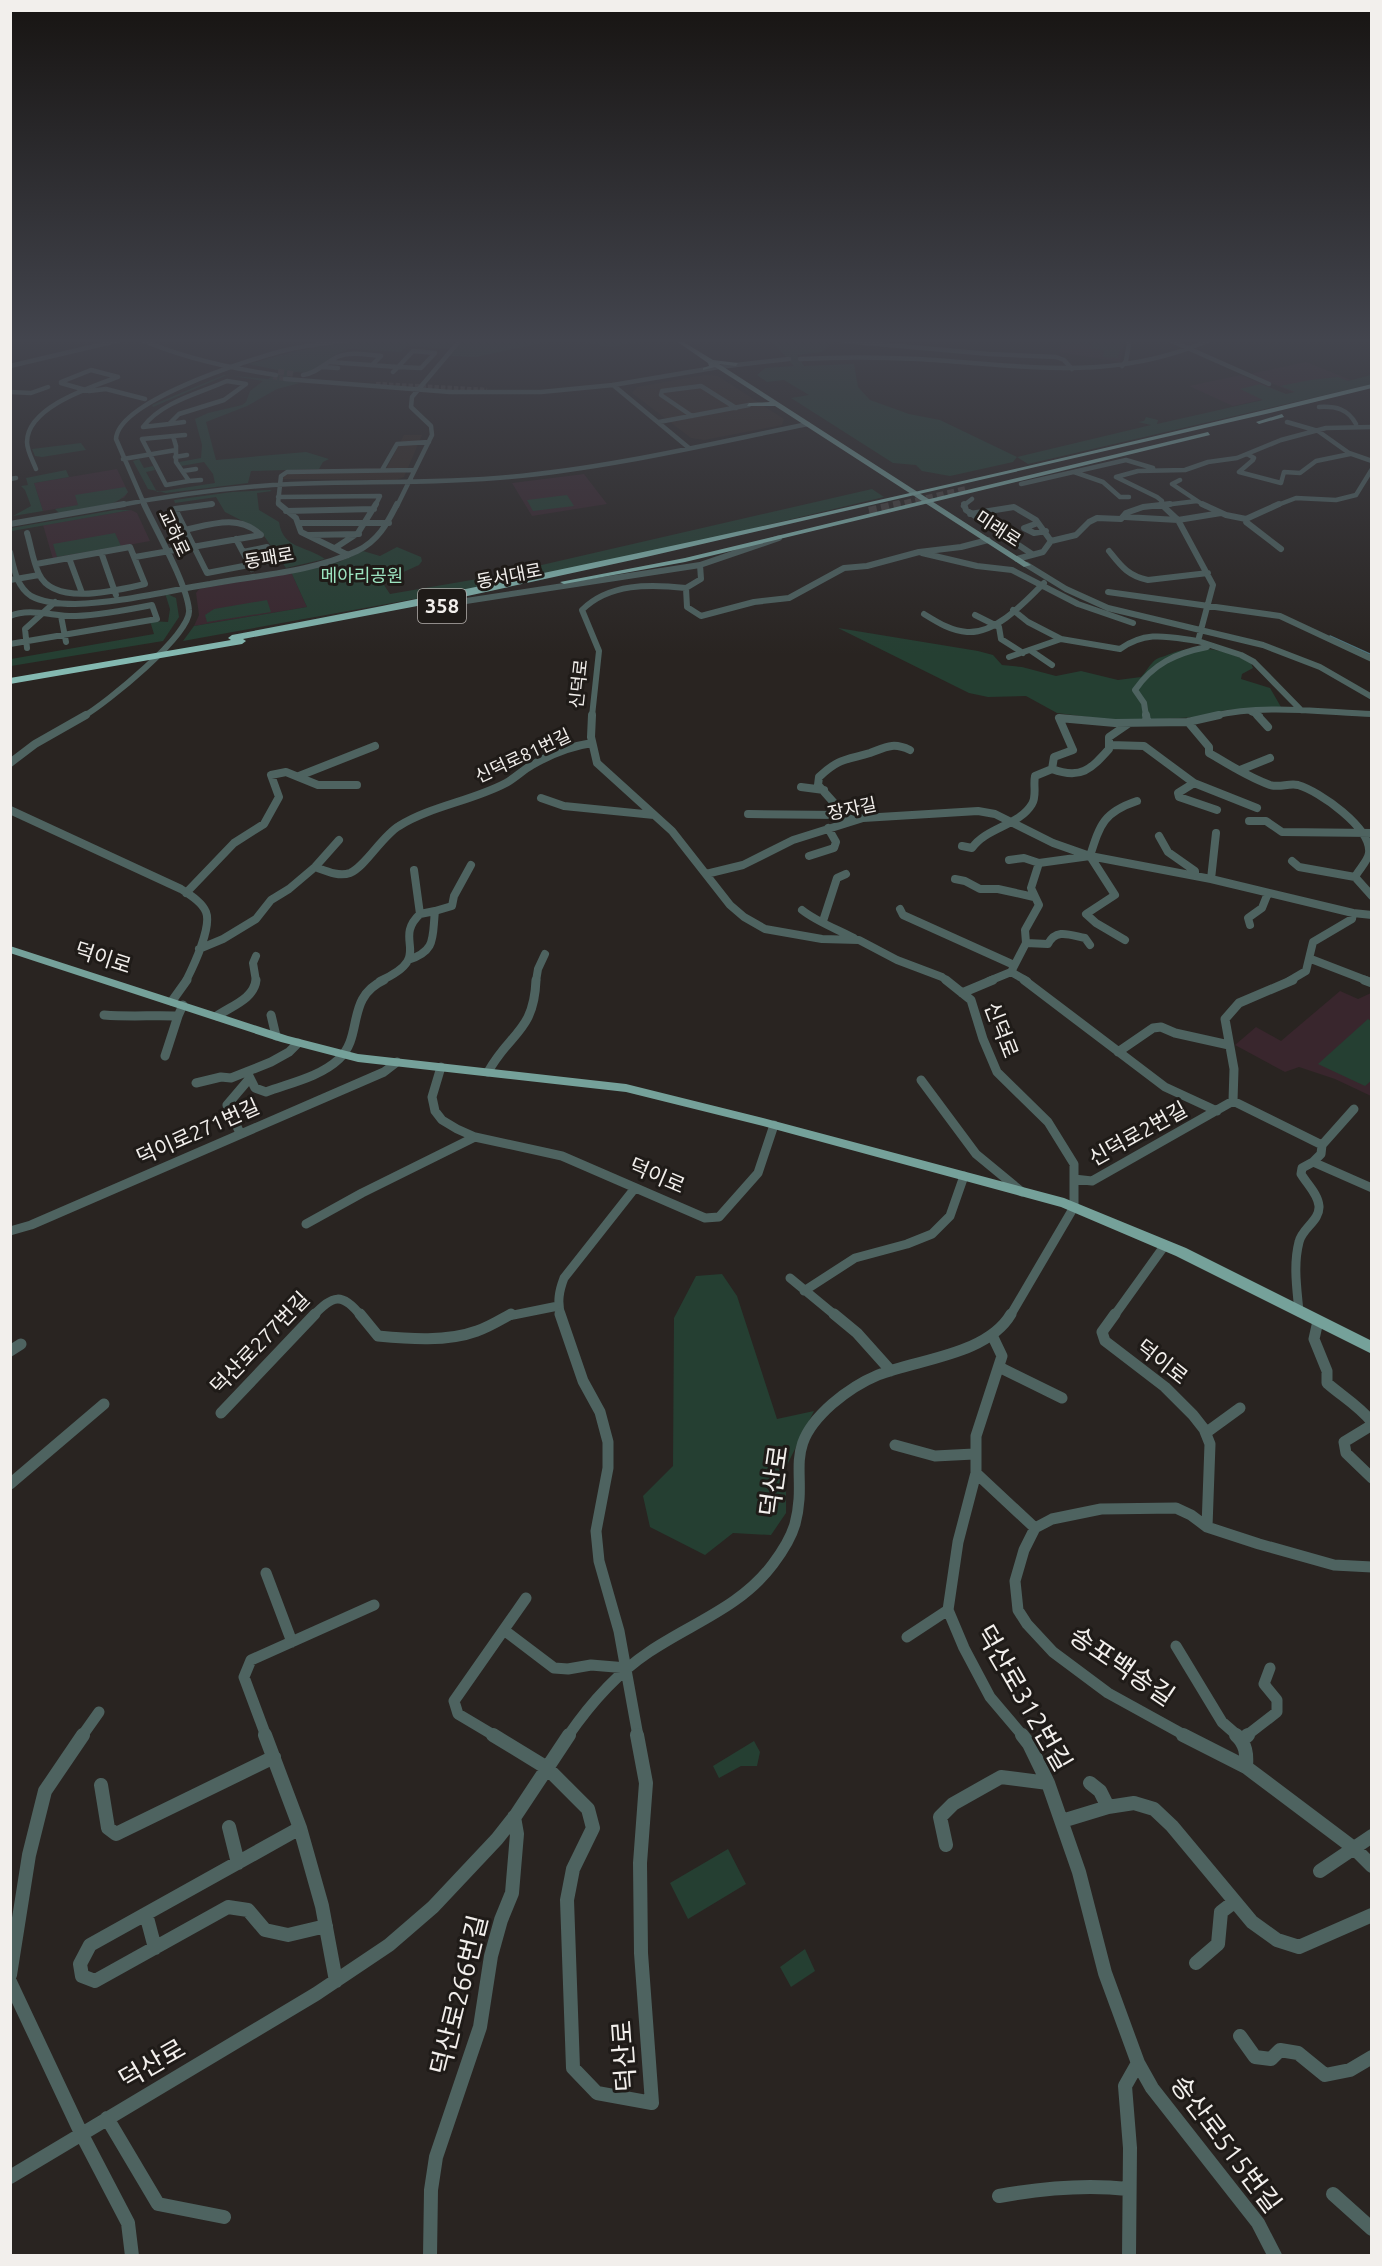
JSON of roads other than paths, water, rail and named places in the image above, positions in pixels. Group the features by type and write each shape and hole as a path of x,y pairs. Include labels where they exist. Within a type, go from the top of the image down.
{"highway":[{"path":"866,510 927,502 967,489 1143,444"},
{"path":"564,582 685,560 784,536 866,510 906,492 967,489 1173,444"},
{"name":"동서대로","path":"10,679 103,666 564,582 866,510"},
{"name":"동서대로","path":"10,679 560,578 866,510"}],"main road":[{"name":"미래로","path":"838,444 906,492 927,502 1027,566"},
{"name":"덕이로","path":"10,949 178,1008 217,1016 298,1043 343,1054 626,1088 774,1125 1074,1206 1164,1245 1371,1348"}],"street":[{"path":"28,444 36,469"},
{"name":"교하로","path":"10,763 35,744 113,697 174,638 184,627 190,613 183,587 123,459 118,444"},
{"path":"145,444 166,485 201,480"},
{"path":"175,444 178,466 189,481"},
{"path":"382,470 398,444"},
{"name":"동패로","path":"18,578 27,592 55,602 86,603 323,563 348,555 373,541 389,523 428,444"},
{"path":"684,444 689,448"},
{"path":"10,524 215,490 279,485 451,482 549,472 710,444"},
{"path":"1161,506 1162,501 1149,492 1125,484 1116,477 1155,469 1186,470 1205,463 1249,455 1253,450 1270,444"},
{"path":"1336,444 1350,454 1371,462"},
{"path":"123,459 176,451 188,445"},
{"path":"176,451 187,455"},
{"path":"1249,455 1254,458 1253,460 1239,472 1281,483 1284,472 1300,474 1316,461 1350,454"},
{"path":"1021,484 1126,460 1142,463 1155,469"},
{"path":"183,471 195,469"},
{"path":"1180,480 1172,484 1197,501 1221,513 1246,519 1262,510 1296,498 1336,500 1356,495 1371,469"},
{"path":"348,555 301,532 299,523 280,506 278,497 282,474 292,471 414,470"},
{"path":"1074,472 1103,482 1120,497 1129,497"},
{"path":"1125,484 1122,486 1129,497 1156,520"},
{"path":"234,485 235,492"},
{"path":"967,489 963,505 970,514 1032,554"},
{"path":"124,505 134,501 140,495 165,498"},
{"path":"278,497 380,496 368,523 359,534 335,548"},
{"path":"124,505 146,508 154,501 165,498"},
{"path":"1125,517 1126,513 1143,507 1197,501"},
{"path":"212,504 175,509 207,573 275,560"},
{"path":"203,505 213,524"},
{"path":"1161,506 1178,520 1213,585 1198,641"},
{"path":"970,514 1014,507 1038,523 1046,531 1051,541"},
{"path":"286,510 374,509"},
{"path":"1017,559 1043,552 1051,541 1076,535 1089,522 1097,518 1178,520 1221,513"},
{"path":"1246,519 1246,522 1281,549"},
{"path":"135,557 261,535 254,528 242,522 213,524 185,530"},
{"path":"299,523 389,523"},
{"path":"1038,523 1024,528 1034,533 1046,531"},
{"path":"975,532 990,528"},
{"path":"27,533 39,575 43,583 52,588 82,593 114,591 145,584 130,547 36,564"},
{"path":"304,535 359,534"},
{"path":"453,603 700,566 784,536"},
{"path":"236,539 256,575"},
{"path":"700,566 701,579 686,588 687,606 700,616 754,602 789,598 843,567 867,566 919,552 961,547 988,540"},
{"path":"18,578 10,551 32,547"},
{"path":"243,552 267,547"},
{"path":"1109,551 1123,572 1140,579 1208,573"},
{"path":"100,552 122,611"},
{"path":"919,552 977,566 1012,570 1078,604 1133,623"},
{"path":"69,558 82,593"},
{"name":"미래로","path":"1027,566 1073,593 1120,612 1254,642 1296,656 1339,676 1371,697"},
{"path":"10,580 39,575"},
{"path":"924,614 954,629 973,632 1013,610 1047,579"},
{"name":"신덕로","path":"686,588 652,585 630,588 595,597 582,609 600,655 592,721 592,743 597,763 672,831 730,905 744,917 765,929 822,939 859,940"},
{"path":"1108,592 1208,604 1280,616 1371,659"},
{"path":"26,645 25,629 55,602"},
{"path":"10,616 22,610 61,616 122,611 152,605 157,619 134,627 26,645 10,644"},
{"path":"1013,610 1028,622 1061,639 1120,649 1131,641 1149,635 1198,641 1207,647 1237,654 1254,663 1301,710"},
{"path":"975,615 999,627 1001,639 1023,652"},
{"path":"61,616 65,638"},
{"path":"1009,657 1061,639"},
{"path":"1147,721 1144,703 1135,690 1140,681 1158,662 1187,650 1207,647"},
{"path":"1030,650 1052,665"},
{"path":"1052,769 1054,757 1073,750 1059,718 1130,723 1188,722 1230,712 1301,710 1371,714"},
{"path":"1251,712 1260,716 1268,727"},
{"path":"1188,722 1209,747 1209,753 1271,785 1281,788 1293,784 1308,789 1347,816 1363,834 1369,845 1369,854 1359,866 1355,877"},
{"path":"962,846 972,848 975,840 1011,821 1031,805 1034,798 1032,783 1035,776 1052,769 1058,772 1091,770 1110,745 1110,737 1130,723"},
{"name":"신덕로81번길","path":"315,867 333,873 348,874 360,868 371,852 397,827 415,817 447,807 506,783 531,765 573,746 592,743"},
{"path":"839,815 838,809 818,785 819,777 832,765 851,756 868,753 886,744 910,750"},
{"path":"1110,745 1143,746 1194,783 1257,808"},
{"path":"299,776 375,746"},
{"path":"1240,770 1270,758"},
{"path":"186,893 234,843 264,824 279,797 272,775 286,772 318,785 357,785"},
{"path":"1194,783 1178,793 1179,797 1217,810"},
{"path":"801,788 824,790"},
{"path":"541,798 566,808 602,809 634,815 654,815"},
{"path":"1090,856 1104,819 1110,811 1137,801"},
{"path":"10,810 186,893 198,902 207,914 207,932 186,983 165,1056"},
{"name":"장자길","path":"706,874 755,862 793,840 854,820 978,811 995,814 1053,843 1090,856 1211,879 1353,913 1371,915"},
{"path":"748,814 839,815 854,820"},
{"path":"1249,821 1266,821 1282,832 1371,833"},
{"path":"809,856 834,848 836,843 828,828"},
{"path":"1211,879 1216,833"},
{"path":"1159,836 1167,852 1195,871 1195,876"},
{"path":"199,949 223,939 256,919 271,900 289,889 315,867 339,840"},
{"path":"962,993 1012,969 1026,943 1025,930 1039,905 1031,888 1039,863 1044,860 1076,860 1090,856"},
{"path":"1090,856 1115,895 1110,901 1089,910 1086,914 1096,923 1125,940"},
{"path":"1009,860 1024,858 1039,863"},
{"path":"1292,861 1299,867 1355,877 1371,896"},
{"path":"248,1075 255,1088 266,1092 332,1065 343,1054 366,991 407,965 410,926 413,919 420,914 452,906 454,896 471,865"},
{"path":"414,870 420,914"},
{"path":"823,921 837,878 846,874"},
{"path":"956,879 980,889 998,889 1034,897"},
{"path":"1250,925 1248,918 1262,911 1267,903 1268,893"},
{"name":"신덕로2번길","path":"900,909 903,915 1012,969 1165,1087 1184,1097 1199,1100 1217,1111"},
{"name":"신덕로","path":"802,910 806,915 823,921 897,960 942,977 971,1000 983,1039 997,1072 1048,1122 1074,1164 1074,1206"},
{"path":"408,960 426,954 432,947 435,911"},
{"path":"1322,1145 1233,1101 1234,1069 1225,1019 1232,1009 1249,998 1297,978 1306,971 1311,959 1310,950 1313,942 1352,919 1353,913"},
{"path":"1026,943 1048,944 1052,936 1058,933 1085,938 1090,945"},
{"path":"488,1072 493,1061 519,1033 532,1012 538,986 537,969 545,954"},
{"path":"217,1016 227,1007 249,995 256,985 258,979 253,963 256,956"},
{"path":"1311,959 1371,983"},
{"name":"덕이로","path":"104,1015 136,1018 160,1015 178,1008"},
{"path":"271,1015 276,1036"},
{"path":"1118,1052 1154,1028 1161,1027 1174,1033 1228,1045"},
{"path":"196,1083 221,1077 248,1075 298,1043"},
{"name":"덕이로271번길","path":"10,1231 31,1225 384,1072 397,1062"},
{"name":"덕이로","path":"441,1067 432,1097 435,1111 442,1120 475,1137 562,1156 705,1218 718,1216 758,1173 774,1125"},
{"path":"240,1133 227,1106 248,1075"},
{"name":"덕이로","path":"921,1080 976,1154 1022,1192"},
{"name":"신덕로2번길","path":"1074,1179 1092,1181 1233,1101"},
{"path":"1299,1312 1295,1270 1299,1240 1304,1230 1317,1218 1320,1209 1318,1199 1300,1174 1302,1168 1321,1154 1322,1145 1354,1109"},
{"path":"306,1224 362,1193 475,1137"},
{"path":"1313,1162 1325,1164 1357,1184 1371,1188"},
{"path":"804,1291 853,1259 912,1243 941,1227 950,1215 964,1176"},
{"path":"504,1630 554,1668 568,1669 591,1665 627,1668 599,1561 596,1531 608,1468 608,1442 600,1412 583,1381 571,1352 558,1306 559,1292 564,1278 635,1188"},
{"name":"덕산로","path":"10,2177 336,1981 376,1955 431,1909 478,1860 514,1817 584,1714 627,1668 652,1650 733,1605 761,1579 788,1542 796,1520 797,1458 803,1439 817,1419 856,1386 891,1371 967,1349 992,1335 1009,1318 1074,1206"},
{"name":"덕이로","path":"1164,1245 1144,1267 1118,1312 1102,1332 1105,1341 1175,1395 1207,1432"},
{"path":"790,1278 857,1333 891,1371"},
{"name":"덕산로277번길","path":"221,1413 327,1301 340,1298 350,1302 378,1335 399,1338 456,1336 477,1331 511,1314 558,1306"},
{"path":"1318,1322 1314,1339 1327,1371 1327,1383 1347,1400 1359,1406 1371,1424 1344,1442 1346,1453 1371,1478"},
{"path":"907,1637 948,1610 958,1542 976,1473 974,1454 976,1436 1002,1356 992,1335"},
{"path":"10,1351 21,1344"},
{"path":"999,1367 1062,1398"},
{"path":"10,1484 104,1404"},
{"path":"1207,1527 1210,1444 1207,1432 1240,1408"},
{"path":"895,1445 935,1456 974,1454"},
{"path":"976,1473 1035,1528 1052,1519 1101,1509 1158,1506 1176,1508 1191,1515 1207,1527 1259,1544 1334,1565 1371,1568"},
{"name":"송포백송길","path":"1035,1528 1024,1550 1015,1581 1018,1610 1027,1624 1053,1652 1108,1693 1208,1750 1246,1767 1355,1848 1371,1866"},
{"path":"266,1573 292,1642"},
{"path":"526,1598 454,1701 458,1714 547,1768"},
{"path":"336,1981 326,1926 300,1828 244,1677 251,1660 374,1605"},
{"name":"덕산로312번길","path":"948,1610 964,1648 990,1697 1029,1744 1048,1783 1078,1872 1105,1973 1138,2063"},
{"name":"송포백송길","path":"1176,1646 1222,1722 1242,1740"},
{"name":"덕산로","path":"547,1768 588,1809 593,1828 573,1869 567,1900 573,2068 597,2093 652,2103 641,1953 640,1863 646,1783 627,1668"},
{"path":"1246,1767 1247,1754 1242,1740 1277,1712 1277,1700 1264,1684 1270,1668"},
{"path":"10,1975 29,1854 45,1791 99,1712"},
{"path":"101,1785 108,1828 116,1834 274,1757"},
{"path":"946,1845 940,1817 953,1804 1001,1777 1048,1783"},
{"path":"1090,1783 1100,1791 1108,1807"},
{"path":"1062,1821 1108,1807 1134,1803 1154,1809 1172,1826 1252,1922 1277,1940 1299,1947 1371,1915"},
{"name":"덕산로266번길","path":"430,2256 431,2190 436,2157 480,2027 491,1956 501,1920 512,1893 517,1834 514,1817"},
{"path":"229,1827 238,1863"},
{"path":"300,1828 90,1945 80,1964 82,1976 95,1981 228,1907 248,1910 265,1930 288,1935 326,1926"},
{"path":"1320,1871 1371,1836"},
{"path":"1196,1963 1218,1944 1221,1912 1234,1902"},
{"path":"146,1914 154,1948"},
{"path":"10,1982 81,2133 128,2223 132,2256"},
{"path":"1240,2036 1255,2057 1271,2059 1280,2050 1298,2053 1325,2075 1351,2072 1371,2057"},
{"path":"1129,2256 1130,2148 1125,2086 1138,2063"},
{"name":"송산로515번길","path":"1138,2063 1152,2088 1258,2223 1275,2256"},
{"path":"107,2118 158,2204 224,2217"},
{"path":"999,2196 1047,2187 1094,2184 1128,2189"},
{"path":"1333,2194 1371,2229"}],"waterway":[{"path":"1330,636 1372,655"}],"tunnel":[{"path":"894,506 968,489"},
{"path":"869,511 900,504"}],"park label":[{"name":"메아리공원","path":"362,576"}]}
